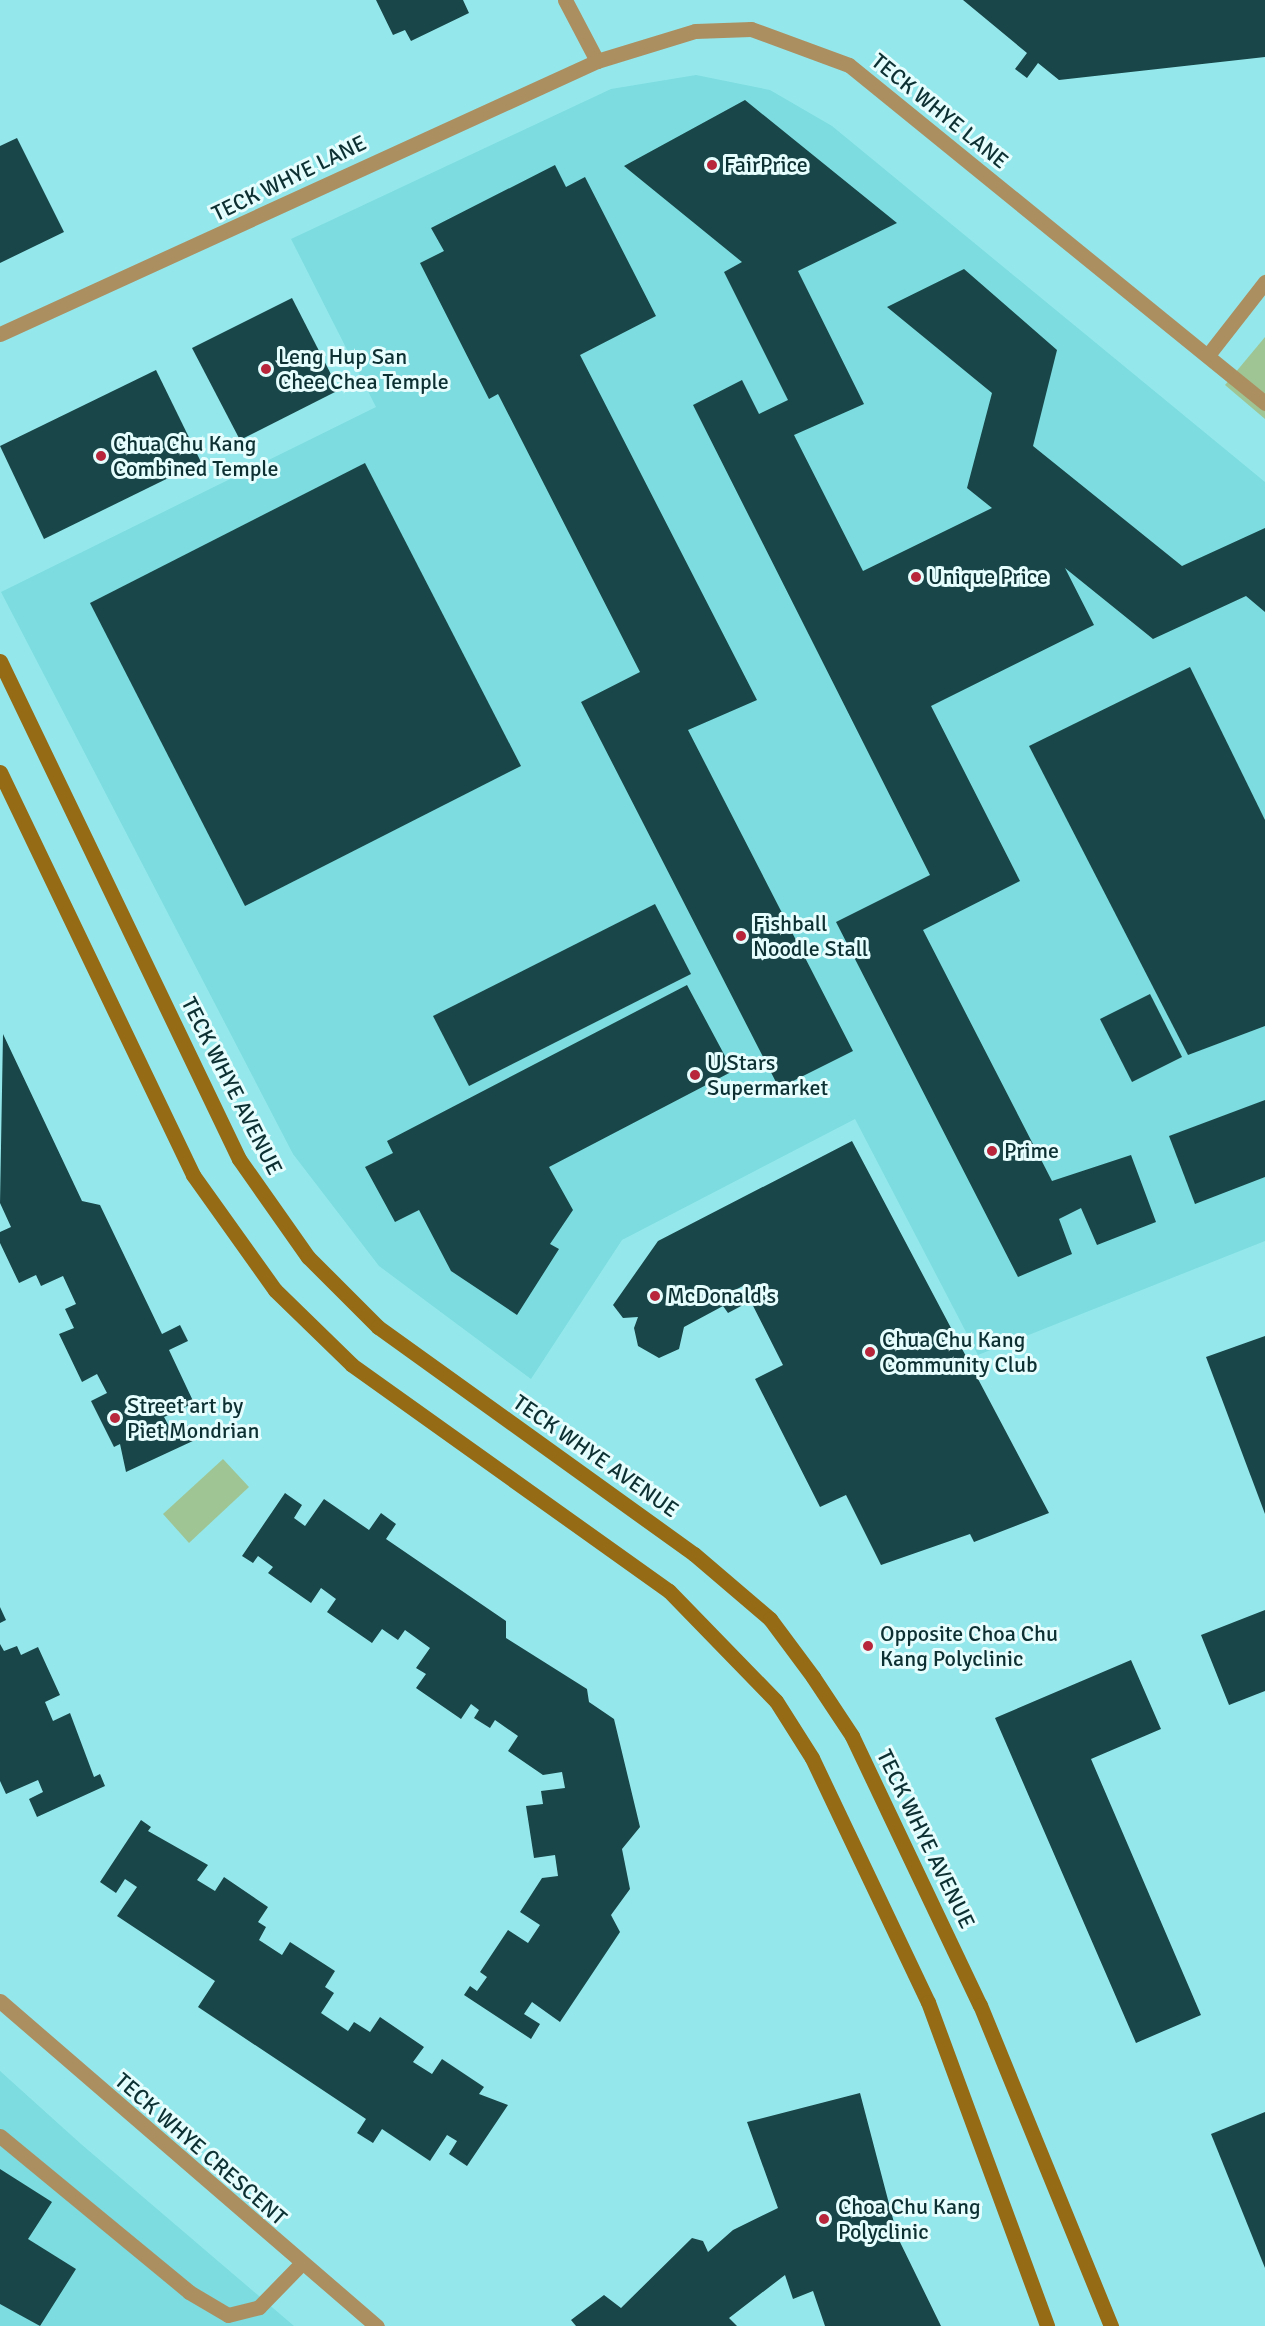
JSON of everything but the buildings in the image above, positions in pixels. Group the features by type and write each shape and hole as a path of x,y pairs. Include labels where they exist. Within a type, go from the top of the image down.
{"main road":[{"name":"TECK WHYE AVENUE","path":"0,661 239,1158 308,1257 378,1327 694,1554 770,1618 813,1677 852,1736 981,2005 1111,2326"},
{"path":"0,772 193,1175 275,1290 352,1365 669,1591 776,1701 812,1758 928,2002 1047,2326"}],"street":[{"path":"565,0 597,61"},
{"name":"TECK WHYE LANE","path":"0,334 597,61 694,31 751,29 849,65 1265,403"},
{"path":"1208,355 1265,282"},
{"name":"TECK WHYE CRESCENT","path":"0,2001 301,2264 377,2326"},
{"path":"0,2136 189,2292 228,2314 259,2307 301,2264"}],"shaded area":[{"path":"696,75 770,90 832,126 1265,482 1265,1241 978,1355 855,1119 622,1240 531,1379 379,1266 293,1154 1,592 376,407 291,239 611,89"},
{"path":"0,2071 81,2144 294,2326 0,2326"}],"green space":[{"path":"1265,337 1265,419 1225,385"},
{"path":"223,1459 249,1487 189,1543 163,1514"}],"place":[{"name":"FairPrice","path":"712,165"},
{"name":"Leng Hup San Chee Chea Temple","path":"266,369"},
{"name":"Chua Chu Kang Combined Temple","path":"101,456"},
{"name":"Unique Price","path":"916,577"},
{"name":"Fishball Noodle Stall","path":"741,936"},
{"name":"U Stars Supermarket","path":"695,1075"},
{"name":"Prime","path":"992,1151"},
{"name":"McDonald's","path":"655,1296"},
{"name":"Chua Chu Kang Community Club","path":"870,1352"},
{"name":"Street art by Piet Mondrian","path":"115,1418"},
{"name":"Opposite Choa Chu Kang Polyclinic","path":"868,1646"},
{"name":"Choa Chu Kang Polyclinic","path":"824,2219"}]}
